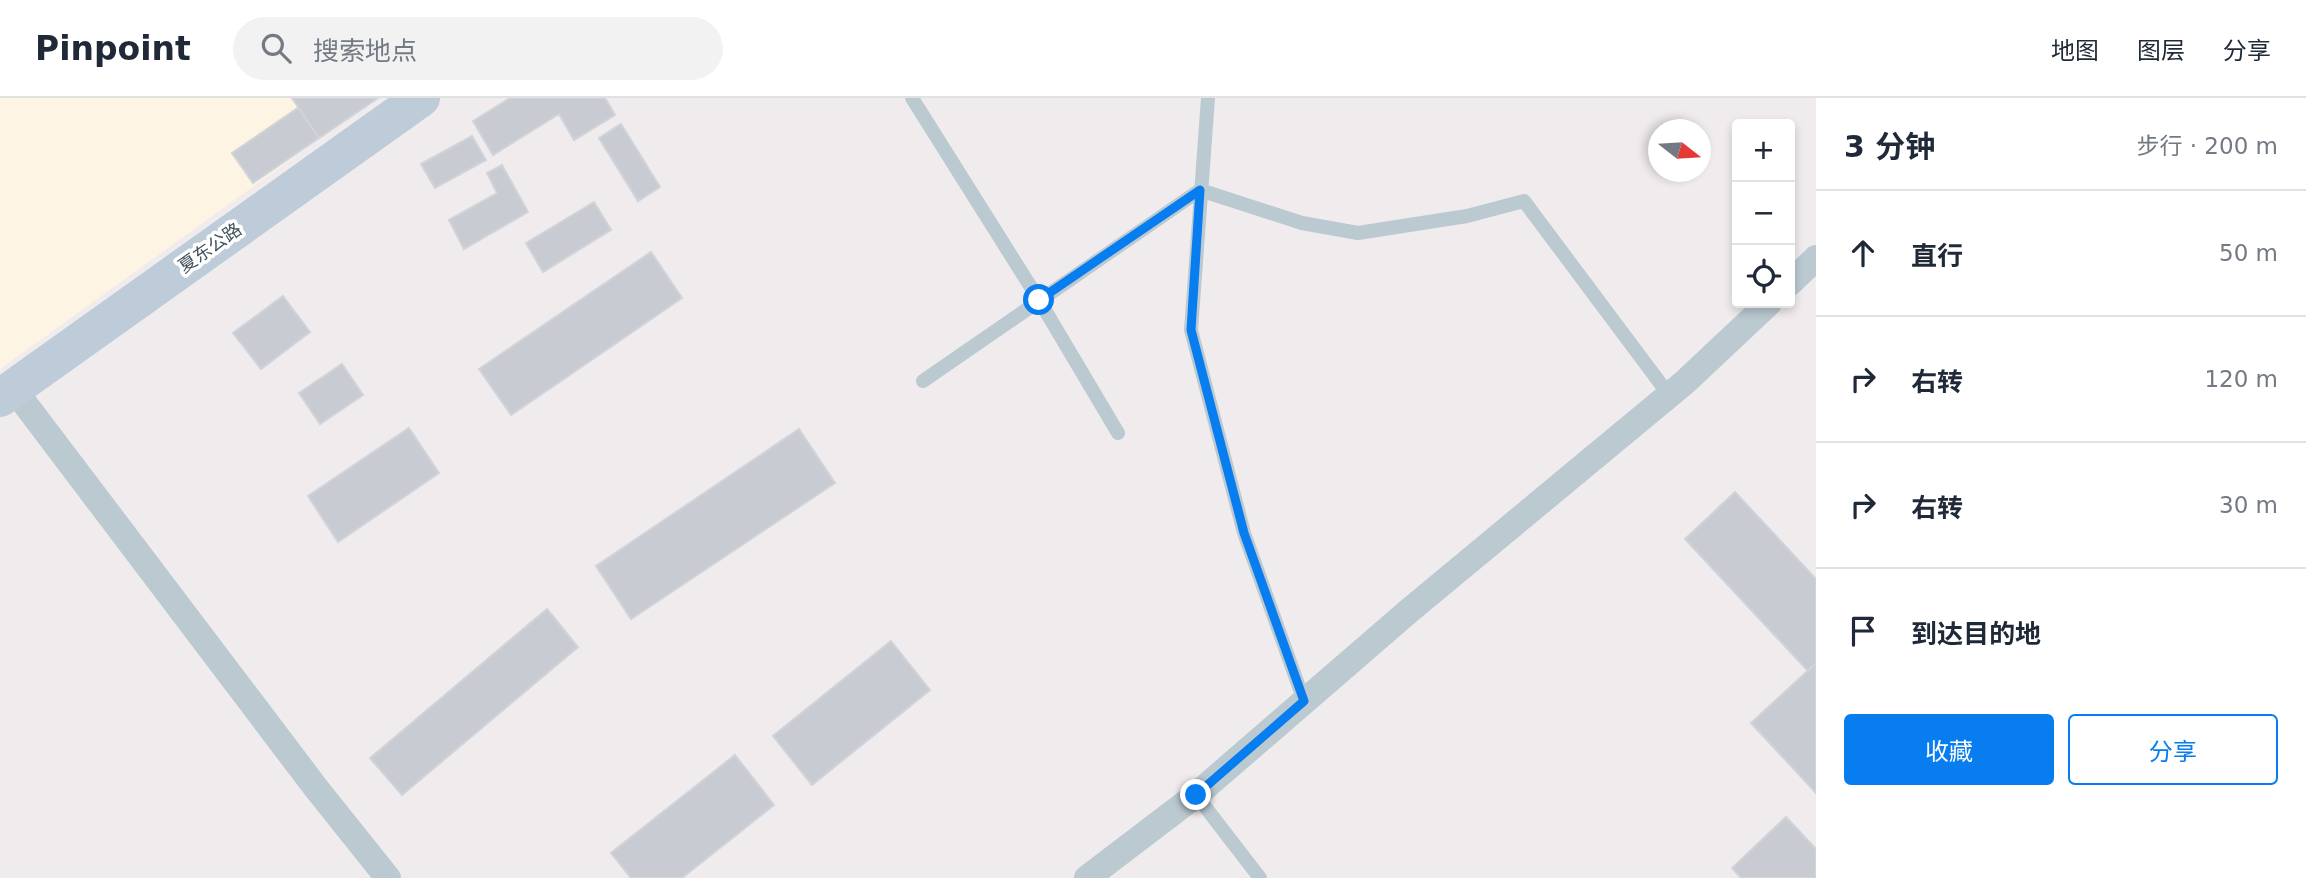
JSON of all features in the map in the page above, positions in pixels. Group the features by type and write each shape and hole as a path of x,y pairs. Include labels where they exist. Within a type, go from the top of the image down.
{"main road":[{"name":"夏东公路","path":"6,393 421,98"}],"street":[{"path":"1795,278 1816,258"},
{"path":"1087,878 1196,795 1420,601 1669,395 1764,308"},
{"path":"6,393 388,878"}],"lane":[{"path":"912,98 1039,300 1118,433"},
{"path":"1208,98 1191,330 1244,533 1304,701"},
{"path":"923,380 1200,190"},
{"path":"1200,190 1302,223 1358,233 1467,216 1524,201 1669,395"},
{"path":"1196,795 1260,878"}],"shaded area":[{"path":"0,98 376,98 0,369"}],"building":[{"path":"292,98 378,98 319,138"},
{"path":"510,98 605,98 615,115 574,140 559,114 493,155 473,121"},
{"path":"298,108 319,138 253,183 232,153"},
{"path":"621,124 660,187 638,201 599,138"},
{"path":"472,136 486,160 435,188 421,164"},
{"path":"502,165 528,212 464,249 449,220 497,193 487,173"},
{"path":"594,202 611,230 543,272 526,243"},
{"path":"651,252 682,298 511,415 479,369"},
{"path":"283,296 310,332 261,369 233,333"},
{"path":"342,364 363,395 320,424 299,393"},
{"path":"409,428 439,473 338,542 308,496"},
{"path":"799,429 835,483 631,619 596,566"},
{"path":"1735,492 1816,579 1816,663 1808,671 1685,539"},
{"path":"547,609 578,647 402,795 370,758"},
{"path":"891,641 930,690 812,785 773,736"},
{"path":"1816,663 1816,793 1751,723"},
{"path":"735,755 774,805 682,878 631,878 611,853"},
{"path":"1786,817 1816,849 1816,878 1741,878 1732,868"}],"route":[{"path":"1039,300 1200,190 1191,330 1244,533 1304,701 1196,795"}]}
